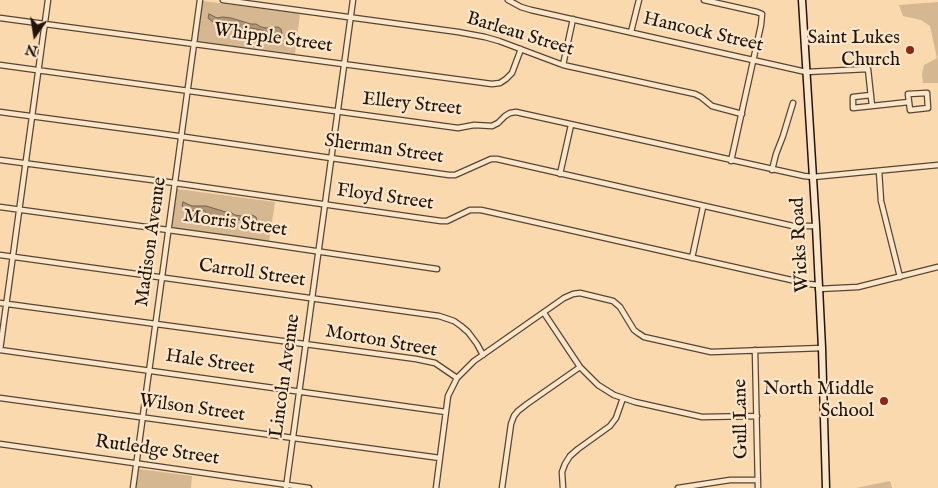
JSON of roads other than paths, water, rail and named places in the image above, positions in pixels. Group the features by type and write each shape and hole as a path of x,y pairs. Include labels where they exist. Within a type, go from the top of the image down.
{"main road":[{"name":"Wicks Road","path":"802,0 816,226 826,488"}],"street":[{"path":"0,350 48,0"},
{"name":"Madison Avenue","path":"133,488 200,0"},
{"name":"Barleau Street","path":"223,0 478,35 563,65 694,94 702,97 712,106 742,114"},
{"name":"Lincoln Avenue","path":"286,486 353,0"},
{"name":"Hancock Street","path":"508,0 521,7 806,72 868,69 871,95"},
{"path":"631,32 639,0"},
{"path":"704,0 762,14 731,161"},
{"name":"Whipple Street","path":"0,18 492,84 500,83 512,73 521,49"},
{"path":"563,65 573,19"},
{"name":"Ellery Street","path":"0,65 458,128 474,125 492,126 510,113 516,112 772,170 813,177 938,165"},
{"path":"927,93 928,108 910,110 909,102 908,94 927,93"},
{"path":"872,106 871,95 853,97 853,108 872,106 909,102"},
{"path":"772,170 793,103"},
{"name":"Sherman Street","path":"0,112 449,175 455,175 491,159 793,226 816,226"},
{"path":"560,174 571,125"},
{"name":"Floyd Street","path":"0,160 441,221 447,221 470,210 481,210 818,286 858,287 938,267"},
{"path":"879,170 882,201 900,277"},
{"path":"692,258 703,207"},
{"name":"Morris Street","path":"0,208 169,230 437,269"},
{"name":"Carroll Street","path":"0,255 439,316 454,321 468,332 483,355"},
{"path":"436,488 448,396 457,378 467,367 483,355 564,298 573,294 580,293 613,301 620,308 634,330 644,336 711,352 822,348"},
{"name":"Morton Street","path":"0,303 436,363 457,378"},
{"path":"544,313 580,367 606,391 623,398 702,417 757,416"},
{"name":"Hale Street","path":"0,350 446,412"},
{"name":"Gull Lane","path":"755,350 758,488"},
{"path":"502,488 511,424 514,416 527,404 580,367"},
{"name":"Wilson Street","path":"0,398 440,458"},
{"path":"563,488 562,472 570,456 610,426 616,418 623,398"},
{"name":"Rutledge Street","path":"0,444 310,488"},
{"path":"678,488 730,480 758,480"}],"place":[{"name":"Saint Lukes Church","path":"910,50"},
{"name":"North Middle School","path":"884,401"}]}
